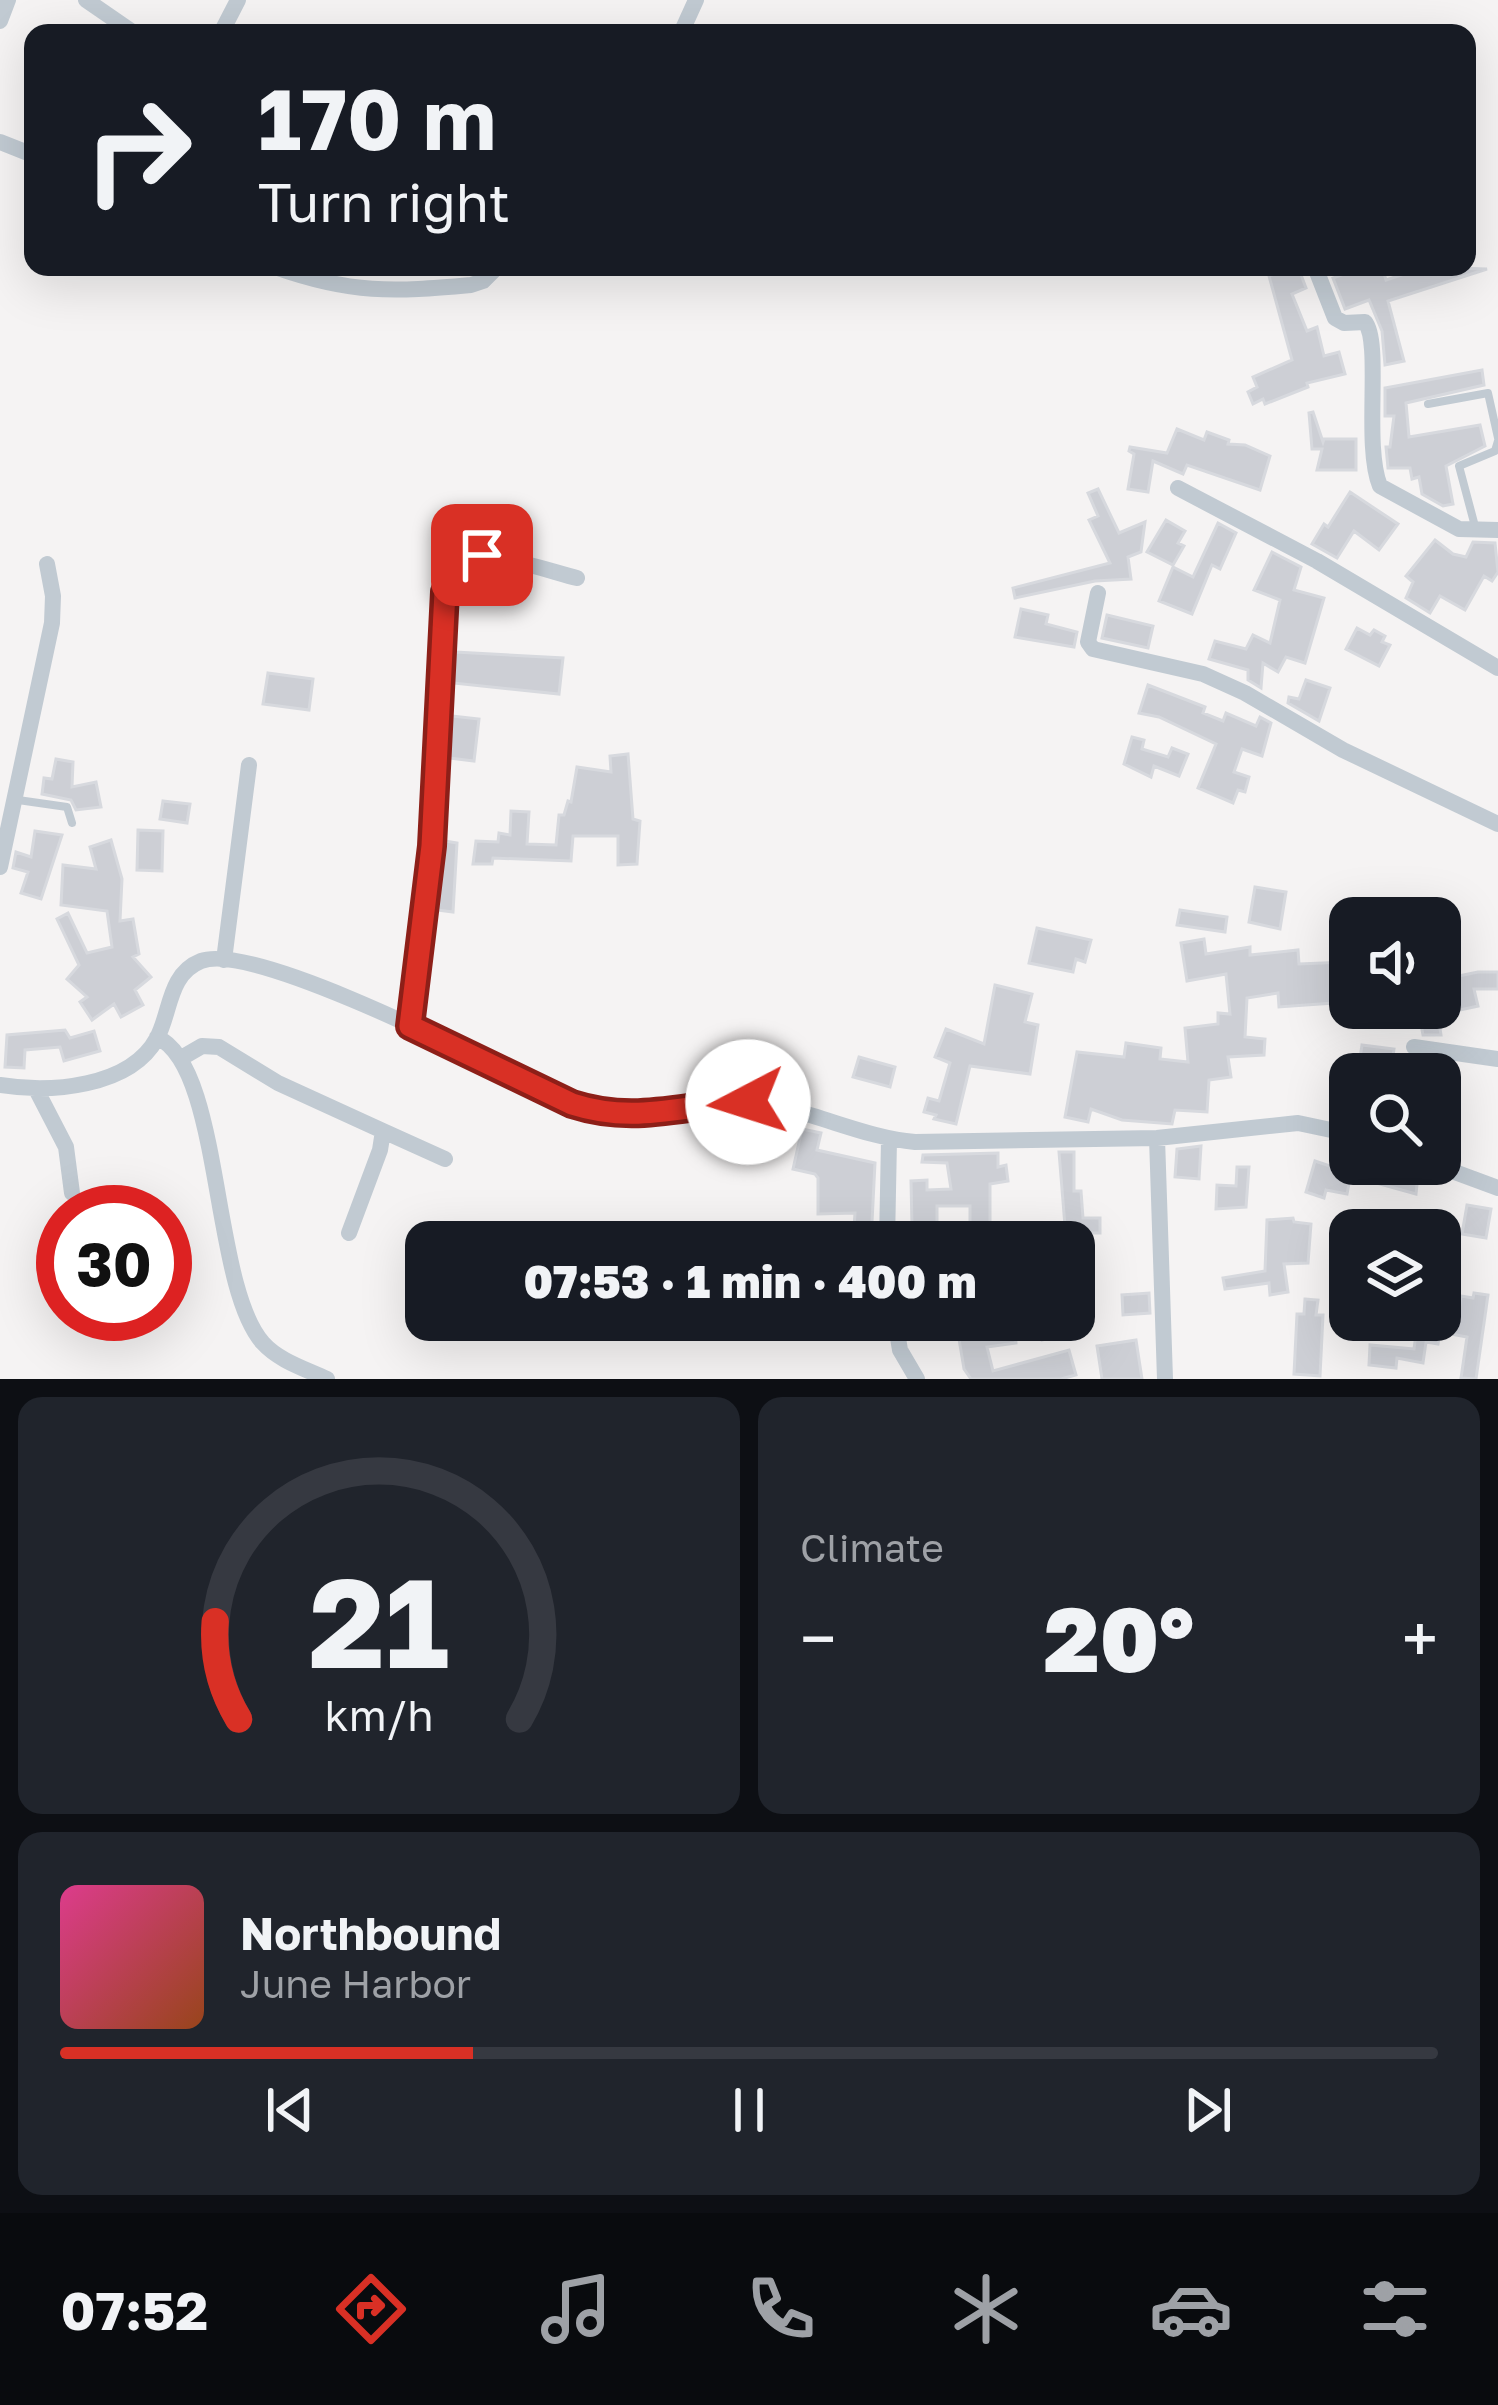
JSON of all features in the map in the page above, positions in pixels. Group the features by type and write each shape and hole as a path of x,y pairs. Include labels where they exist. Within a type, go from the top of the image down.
{"street":[{"path":"0,21 8,0"},
{"path":"86,0 121,24"},
{"path":"302,276 336,287 396,292 471,285 488,276"},
{"path":"1319,276 1335,318 1343,323 1365,322 1374,333 1370,406 1380,486 1439,520 1477,532 1498,530"},
{"path":"1178,488 1318,561 1498,668"},
{"path":"410,1026 432,846 445,592 454,570 482,555 577,578"},
{"path":"0,867 52,623 47,564"},
{"path":"1098,593 1088,643 1093,649 1203,674 1342,750 1498,824"},
{"path":"224,960 249,765"},
{"path":"0,1085 37,1091 89,1082 122,1070 141,1058 157,1037 174,987 184,974 201,961 224,960 287,975 600,1113 645,1116 748,1102 889,1140 1013,1143 1157,1138 1298,1123 1329,1130"},
{"path":"157,1037 183,1058 196,1094 254,1329 279,1356 327,1379"},
{"path":"183,1058 202,1046 219,1047 278,1083 445,1159"},
{"path":"1414,1047 1498,1059"},
{"path":"37,1091 66,1147 71,1185"},
{"path":"349,1233 383,1131"},
{"path":"1157,1138 1165,1379"},
{"path":"887,1221 889,1140"},
{"path":"1461,1174 1498,1188"},
{"path":"898,1341 916,1379"}],"lane":[{"path":"1428,404 1488,393 1498,440 1495,451 1459,466 1477,532"},
{"path":"16,800 67,807 72,823"}],"building":[{"path":"1269,276 1301,276 1306,288 1292,294 1307,331 1317,327 1324,356 1339,352 1345,374 1307,383 1308,387 1265,404 1263,399 1253,404 1248,392 1257,387 1253,377 1292,360"},
{"path":"1465,276 1388,301 1404,361 1385,365 1382,331 1369,300 1345,309 1333,278"},
{"path":"1482,370 1484,385 1406,403 1409,437 1480,425 1485,446 1446,466 1453,504 1443,506 1422,494 1419,477 1412,479 1410,468 1388,468 1386,447 1390,447 1394,416 1385,416 1385,388"},
{"path":"1313,412 1323,442 1356,439 1356,470 1317,470 1322,449 1312,449 1309,413"},
{"path":"1177,429 1204,440 1207,432 1229,440 1228,444 1245,445 1270,456 1260,490 1187,465 1183,474 1153,461 1148,492 1128,489 1134,454 1130,447 1167,453"},
{"path":"1098,489 1119,533 1145,522 1141,552 1128,557 1131,579 1095,581 1015,598 1013,588 1110,563 1089,520 1098,516 1088,493"},
{"path":"1350,492 1398,524 1379,550 1354,531 1337,558 1312,544"},
{"path":"1166,520 1185,531 1178,543 1184,546 1173,565 1147,552"},
{"path":"1218,523 1236,533 1220,569 1212,565 1192,614 1159,601 1173,567 1193,577"},
{"path":"1435,540 1453,554 1466,557 1473,542 1495,543 1498,572 1492,581 1484,576 1465,610 1440,596 1430,613 1406,598 1413,582 1406,576"},
{"path":"1272,552 1301,567 1294,590 1324,598 1305,663 1286,657 1278,672 1263,663 1261,688 1248,680 1248,670 1209,659 1215,641 1246,649 1253,635 1270,643 1280,600 1254,590"},
{"path":"1021,609 1048,615 1046,624 1077,632 1074,647 1015,637"},
{"path":"1107,615 1153,626 1148,648 1102,638"},
{"path":"1357,628 1385,636 1382,642 1390,645 1379,666 1346,649"},
{"path":"455,652 563,658 559,694 453,683"},
{"path":"268,673 313,679 309,710 263,704"},
{"path":"1306,680 1330,688 1319,721 1288,703 1289,697 1299,699"},
{"path":"1148,685 1205,707 1203,713 1223,721 1226,713 1256,726 1260,717 1271,723 1262,756 1242,749 1234,772 1249,777 1245,792 1238,790 1233,803 1198,788 1216,744 1159,717 1139,713"},
{"path":"452,716 479,719 474,761 449,758"},
{"path":"1132,737 1144,740 1142,749 1168,757 1172,748 1188,754 1179,776 1154,766 1151,777 1124,764"},
{"path":"628,754 633,819 640,821 637,864 618,865 618,836 573,836 571,861 493,858 492,864 473,864 476,841 498,842 499,833 510,835 511,811 529,812 527,844 556,845 559,815 564,815 571,802 577,767 611,772 610,756"},
{"path":"56,759 73,762 72,787 96,782 101,807 76,810 71,800 42,794 44,778 52,779"},
{"path":"163,801 190,804 187,823 160,819"},
{"path":"138,830 163,831 162,871 137,870"},
{"path":"35,831 62,835 41,899 21,893 28,872 13,868 16,852 31,857"},
{"path":"111,840 122,879 120,921 133,919 139,954 133,957 151,977 135,990 143,1005 121,1017 114,1004 92,1020 80,1002 87,997 67,979 79,965 57,919 68,913 87,953 112,947 107,911 61,905 63,865 96,869 90,847"},
{"path":"445,841 457,843 453,912 437,910"},
{"path":"1255,887 1286,892 1280,929 1249,922"},
{"path":"1180,910 1227,917 1225,932 1177,925"},
{"path":"1037,928 1091,940 1085,962 1076,959 1073,972 1029,963"},
{"path":"1204,939 1206,954 1250,947 1250,955 1298,950 1299,964 1329,963 1329,1003 1279,1007 1278,993 1247,998 1245,1037 1265,1039 1264,1055 1228,1057 1231,1077 1209,1080 1207,1112 1175,1110 1172,1124 1122,1120 1091,1109 1088,1122 1065,1117 1077,1052 1124,1057 1126,1043 1161,1048 1160,1059 1188,1062 1185,1028 1218,1024 1218,1013 1230,1014 1226,974 1187,981 1181,943"},
{"path":"1498,972 1498,989 1474,989 1478,1006 1461,1010 1461,976"},
{"path":"995,985 1032,994 1025,1022 1038,1025 1030,1074 970,1066 956,1124 934,1119 936,1115 924,1112 928,1098 939,1101 950,1063 935,1057 946,1029 984,1044"},
{"path":"1422,1029 1440,1029 1441,1035 1423,1035"},
{"path":"65,1030 70,1038 94,1031 100,1051 64,1061 60,1047 25,1050 24,1068 5,1067 7,1035"},
{"path":"1362,1045 1394,1049 1393,1053 1361,1053"},
{"path":"859,1057 895,1067 890,1087 853,1077"},
{"path":"802,1129 821,1133 817,1150 875,1163 872,1221 854,1221 855,1213 818,1214 818,1178 793,1169"},
{"path":"1201,1146 1199,1179 1175,1177 1177,1149"},
{"path":"1059,1152 1074,1152 1074,1191 1081,1191 1083,1218 1100,1218 1100,1233 1095,1233 1095,1221 1065,1221"},
{"path":"998,1153 998,1167 1006,1165 1008,1181 990,1184 990,1221 970,1221 970,1206 937,1206 937,1221 912,1221 911,1181 927,1180 927,1190 951,1189 947,1163 922,1162 923,1155"},
{"path":"1315,1161 1329,1166 1329,1185 1349,1185 1347,1194 1326,1190 1324,1198 1306,1192"},
{"path":"1237,1167 1249,1167 1246,1207 1216,1209 1217,1185 1236,1186"},
{"path":"1384,1185 1417,1185 1416,1194"},
{"path":"1467,1205 1491,1209 1486,1238 1462,1234"},
{"path":"1293,1218 1311,1224 1308,1263 1284,1264 1288,1292 1270,1295 1269,1283 1225,1289 1223,1278 1265,1271 1267,1220"},
{"path":"1149,1293 1150,1313 1123,1315 1122,1295"},
{"path":"1474,1293 1488,1295 1476,1379 1461,1378 1467,1337 1461,1336 1461,1296 1473,1298"},
{"path":"1305,1299 1318,1300 1316,1315 1323,1315 1320,1376 1294,1374 1297,1314 1304,1314"},
{"path":"1136,1340 1142,1379 1102,1379 1097,1346"},
{"path":"959,1341 1016,1341 987,1347 993,1371 1069,1350 1076,1375 971,1379 964,1369"},
{"path":"1415,1341 1438,1341 1426,1342 1423,1363 1397,1358 1396,1368 1369,1365 1370,1345 1414,1349"}],"route":[{"path":"482,555 454,570 445,592 432,846 410,1026 600,1113 645,1116 748,1102"}]}
